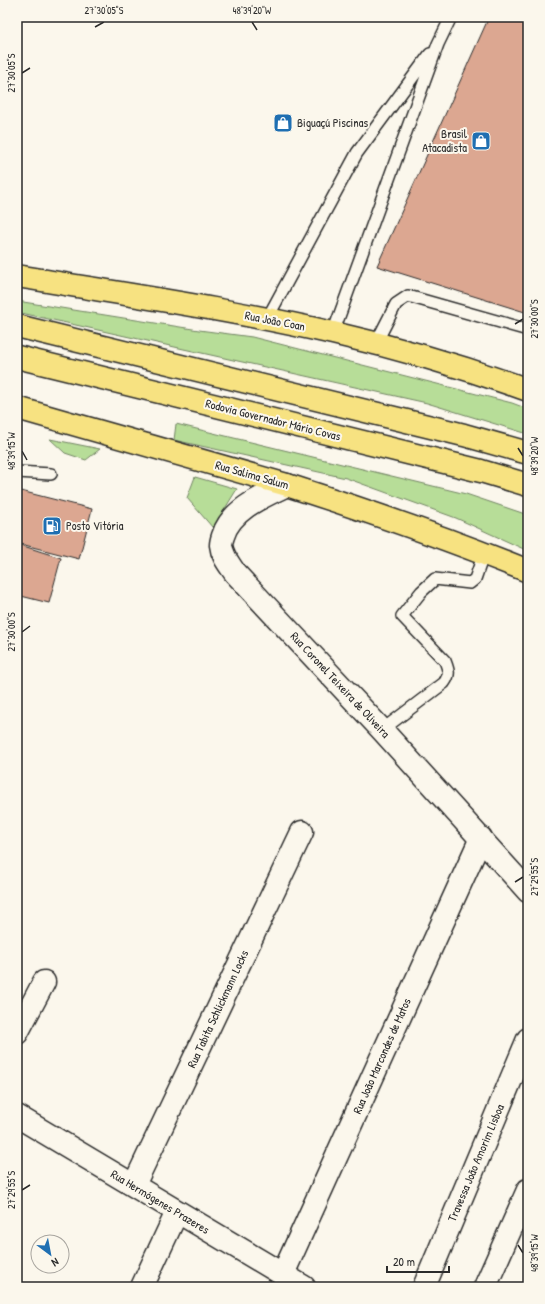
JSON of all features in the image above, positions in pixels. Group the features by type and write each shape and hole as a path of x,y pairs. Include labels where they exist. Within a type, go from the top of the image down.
{"main road":[{"name":"Rua João Coan","path":"17,276 267,319 333,333 489,376 528,390"},
{"path":"17,326 464,435 528,453"},
{"name":"Rodovia Governador Mário Covas","path":"17,357 481,471 528,485"},
{"name":"Rua Salima Salum","path":"17,408 287,485 409,525 528,570"}],"street":[{"name":"Rua Coronel Teixeira de Oliveira","path":"287,485 262,498 235,516 225,529 221,544 225,559 235,573 382,730 528,891"},
{"name":"Rua Tabita Schlickmann Locks","path":"134,1186 302,832"},
{"name":"Rua João Marcondes de Matos","path":"282,1274 481,838"},
{"path":"17,1033 44,982"},
{"name":"Travessa João Amorim Lisboa","path":"424,1287 528,1039"},
{"name":"Rua Hermógenes Prazeres","path":"17,1116 304,1287"},
{"path":"485,1287 528,1190"},
{"path":"142,1287 177,1212"}],"lane":[{"path":"333,333 438,44 451,17"},
{"path":"267,319 357,153 438,44"},
{"path":"376,344 396,304 408,296 528,330"},
{"path":"17,472 51,474"},
{"path":"382,730 444,684 448,678 448,669 445,661 402,616 435,579 470,583 475,579 484,553"}],"green space":[{"path":"17,301 252,337 512,403 528,409 528,434 427,403 17,312"},
{"path":"176,424 466,494 528,515 528,551 456,518 346,478 174,440"},
{"path":"50,439 100,449 86,460 65,453"},
{"path":"195,477 237,489 213,528 187,498"}],"building":[{"name":"Brasil Atacadista","path":"489,17 528,17 528,313 377,266"},
{"name":"Posto Vitória","path":"17,490 92,509 79,559 17,543"},
{"path":"17,544 61,558 49,603 17,595 19,570 17,569"},
{"path":"252,1282 261,1287 249,1287"}],"place":[{"name":"Biguaçú Piscinas","path":"283,123"},
{"name":"Brasil Atacadista","path":"481,141"},
{"name":"Posto Vitória","path":"52,526"}]}
